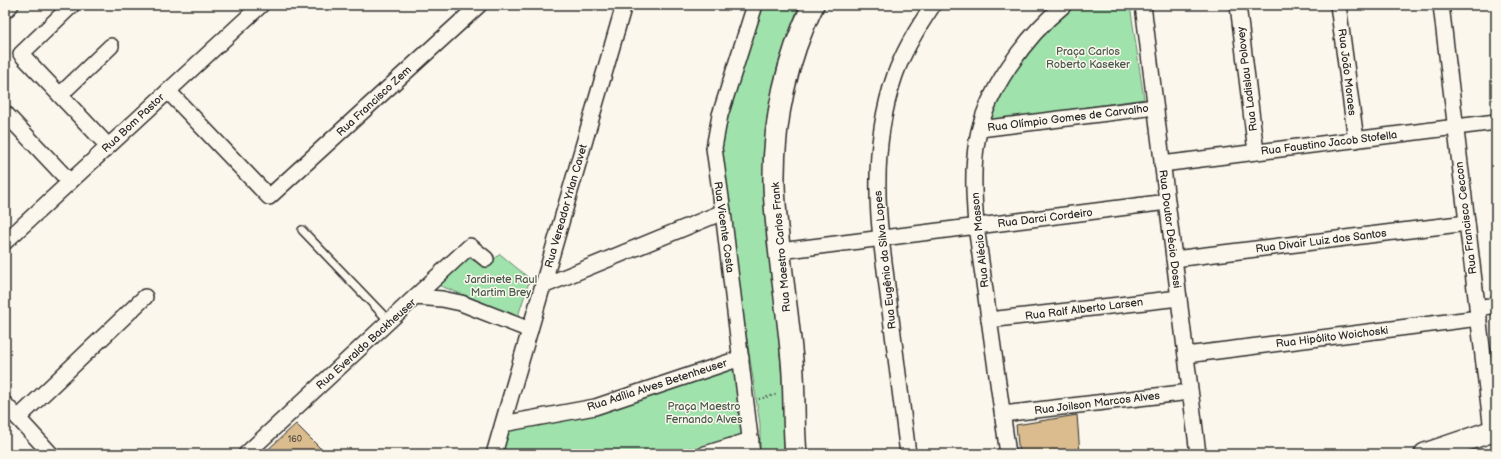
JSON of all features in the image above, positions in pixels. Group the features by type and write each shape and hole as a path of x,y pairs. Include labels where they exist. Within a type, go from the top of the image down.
{"main road":[{"name":"Rua Maestro Carlos Frank","path":"795,451 794,390 774,185 775,160 783,89 798,39 813,5"},
{"path":"1425,454 1494,430"}],"street":[{"path":"5,11 11,5"},
{"path":"72,5 21,54 108,146"},
{"name":"Rua Bom Pastor","path":"5,242 261,5"},
{"name":"Rua Francisco Zem","path":"168,91 269,197 479,5"},
{"name":"Rua Vereador Yrlan Cavet","path":"494,454 624,5"},
{"name":"Rua Vicente Costa","path":"752,447 714,148 720,115 755,5"},
{"name":"Rua Eugênio da Silva Lopes","path":"908,454 881,238 878,210 878,185 882,136 888,100 895,75 906,51 932,5"},
{"name":"Rua Doutor Décio Dossi","path":"1143,5 1198,454"},
{"name":"Rua Ladislau Polovey","path":"1238,5 1256,152"},
{"name":"Rua João Moraes","path":"1338,5 1356,140"},
{"name":"Rua Francisco Ceccon","path":"1441,5 1478,313 1494,430"},
{"name":"Rua Alécio Masson","path":"1008,454 976,226 974,171 977,141 980,129 994,95 1013,61 1036,30 1056,7"},
{"path":"60,95 111,46"},
{"name":"Rua Olímpio Gomes de Carvalho","path":"980,129 1155,107"},
{"path":"5,113 70,182"},
{"name":"Rua Faustino Jacob Stofella","path":"1162,164 1496,122"},
{"name":"Rua Darci Cordeiro","path":"780,251 1167,202"},
{"path":"543,286 723,212"},
{"name":"Rua Divair Luiz dos Santos","path":"1174,259 1467,223"},
{"path":"415,297 470,246 486,259"},
{"path":"18,418 145,297"},
{"name":"Rua Everaldo Backheuser","path":"246,454 415,297 442,299 461,303 530,330"},
{"name":"Rua Ralf Alberto Larsen","path":"989,320 1179,298"},
{"name":"Rua Hipólito Woichoski","path":"1186,355 1478,313 1496,305"},
{"name":"Rua Adília Alves Betenheuser","path":"503,424 595,407 741,358"},
{"name":"Rua Joilson Marcos Alves","path":"1003,414 1190,392"},
{"path":"5,404 51,454"},
{"path":"701,450 752,447"}],"lane":[{"path":"302,230 389,321"}],"path":[{"path":"747,402 794,390"},
{"path":"670,454 701,450"}],"green space":[{"path":"762,5 799,5 778,64 769,108 765,151 767,232 778,328 784,408 784,454 760,454 760,424 721,171 721,151 724,130"},
{"name":"Praça Carlos Roberto Kaseker","path":"1075,5 1130,5 1144,99 990,121 1010,80 1035,42 1055,20"},
{"name":"Jardinete Raul Martim Brey","path":"500,254 530,279 518,316 438,285 469,258 486,267"},
{"name":"Praça Maestro Fernando Alves","path":"735,366 745,437 685,454 498,454 505,432 596,412"}],"building":[{"path":"1077,415 1080,454 1019,454 1016,425"},
{"path":"296,424 326,454 263,454"}]}
